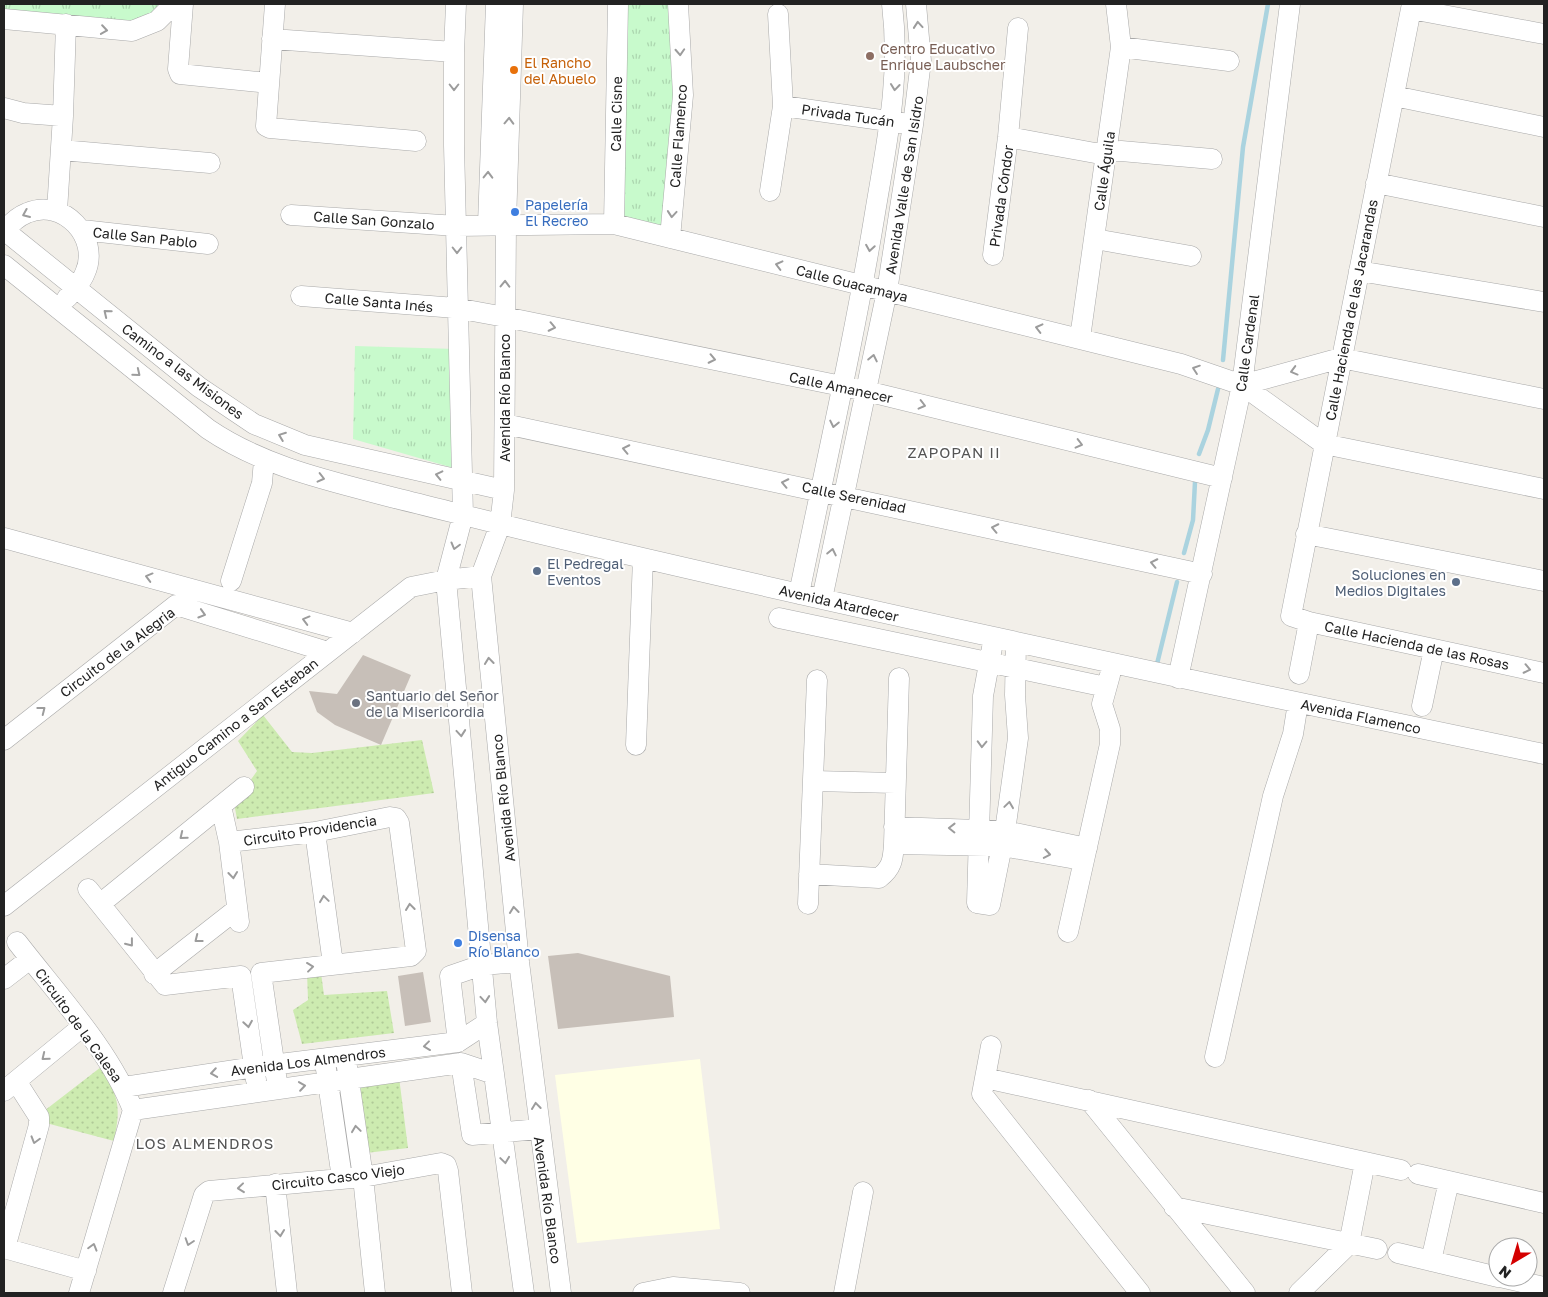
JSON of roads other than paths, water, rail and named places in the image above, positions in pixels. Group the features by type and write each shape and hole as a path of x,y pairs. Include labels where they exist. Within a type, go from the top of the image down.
{"street":[{"path":"4,19 132,31 157,21 174,4"},
{"path":"183,4 178,68 180,74 269,84"},
{"path":"275,4 269,84 264,121 270,128 416,141"},
{"path":"456,4 454,52 457,226 456,308 463,515 446,580 487,1023 524,1293"},
{"path":"496,4 497,224"},
{"name":"Avenida Río Blanco","path":"513,4 497,224 505,317 504,490 500,525 481,576 519,962 561,1293"},
{"name":"Calle Cisne","path":"614,224 618,4"},
{"name":"Calle Flamenco","path":"670,238 683,95 678,4"},
{"name":"Avenida Valle de San Isidro","path":"799,594 863,286 890,121 896,62 892,4"},
{"name":"Avenida Valle de San Isidro","path":"822,599 887,291 914,125 921,62 916,4"},
{"name":"Calle Águila","path":"1080,338 1121,47 1116,4"},
{"name":"Calle Cardenal","path":"1178,678 1242,385 1290,4"},
{"path":"1412,6 1544,34"},
{"name":"Calle Hacienda de las Jacarandas","path":"1299,674 1300,619 1306,534 1412,6"},
{"name":"Privada Tucán","path":"770,190 783,106 778,14"},
{"path":"57,211 66,24"},
{"name":"Privada Cóndor","path":"993,255 1008,137 1018,28"},
{"path":"272,39 454,52"},
{"path":"1121,47 1229,61"},
{"path":"1394,96 1544,127"},
{"name":"Privada Tucán","path":"783,106 914,125"},
{"path":"4,108 23,113 63,116"},
{"name":"Privada Cóndor","path":"1008,137 1095,153 1106,152 1212,160"},
{"path":"61,150 210,163"},
{"path":"1376,183 1544,217"},
{"path":"4,231 14,220 27,212 42,209 57,211 71,218 82,230 88,244 89,259 85,274 58,309"},
{"name":"Calle San Gonzalo","path":"291,215 457,226"},
{"name":"Calle Guacamaya","path":"457,226 614,224 1080,338 1181,364 1242,385 1324,444"},
{"name":"Calle San Pablo","path":"82,230 208,244"},
{"name":"Camino a las Misiones","path":"4,231 199,387 254,424 305,445 504,490"},
{"path":"1094,239 1191,256"},
{"name":"Camino a las Misiones","path":"4,265 208,429 264,460 313,476 500,525"},
{"path":"1358,272 1544,302"},
{"name":"Calle Santa Inés","path":"301,296 456,308"},
{"name":"Calle Amanecer","path":"456,308 866,391 1222,478"},
{"path":"1242,385 1341,358 1544,399"},
{"name":"Calle Serenidad","path":"505,424 820,490 1202,574"},
{"path":"1324,444 1544,489"},
{"path":"230,581 262,483 264,460"},
{"name":"Avenida Atardecer","path":"500,525 1016,643 1178,678"},
{"path":"1306,534 1544,581"},
{"path":"4,538 182,585 352,633"},
{"path":"636,745 643,558"},
{"name":"Antiguo Camino a San Esteban","path":"4,906 411,587 481,576"},
{"path":"176,605 182,585"},
{"name":"Circuito de la Alegria","path":"4,740 176,605 328,652"},
{"path":"778,618 1106,687"},
{"name":"Calle Hacienda de las Rosas","path":"1300,619 1544,673"},
{"path":"994,637 983,696 976,903 990,905 1003,839 1018,738 1014,695 1016,643"},
{"path":"1422,706 1434,649"},
{"path":"1068,932 1110,744 1110,729 1102,704 1113,663"},
{"path":"809,874 879,878 888,871 893,861 899,678"},
{"name":"Avenida Flamenco","path":"1178,678 1544,754"},
{"path":"808,904 817,680"},
{"path":"1215,1057 1273,796 1293,734 1298,703"},
{"path":"814,781 895,783"},
{"path":"244,787 221,806 94,896 154,974 165,985 241,976 265,1066 278,1089"},
{"path":"154,974 238,916 229,842 221,806"},
{"name":"Circuito Providencia","path":"229,842 315,832 390,817 396,818 400,823 416,951 411,956 261,973 265,1066"},
{"path":"315,832 333,964"},
{"path":"894,836 1003,839 1085,854"},
{"name":"Circuito de la Calesa","path":"17,942 83,1026 124,1087 133,1110"},
{"name":"Circuito de la Calesa","path":"4,980 30,959"},
{"path":"458,1042 450,976 482,965 519,962"},
{"name":"Avenida Los Almendros","path":"124,1087 324,1058 458,1042 487,1023"},
{"path":"83,1026 10,1086 39,1117 39,1125 4,1248 86,1270"},
{"path":"991,1046 982,1094 1140,1293"},
{"path":"345,1056 363,1177 375,1293"},
{"path":"324,1058 342,1178"},
{"path":"461,1063 472,1135 502,1134 539,1129"},
{"name":"Avenida Los Almendros","path":"133,1110 461,1063 494,1074"},
{"path":"258,1092 265,1066"},
{"path":"985,1078 1544,1203"},
{"path":"168,1080 171,1105"},
{"path":"1089,1100 1245,1293"},
{"path":"79,1293 133,1110"},
{"path":"1299,1293 1350,1244 1365,1162"},
{"name":"Circuito Casco Viejo","path":"173,1293 204,1195 209,1191 363,1177 441,1163 446,1165 462,1293"},
{"path":"1431,1261 1449,1181"},
{"path":"275,1184 287,1293"},
{"path":"844,1293 863,1192"},
{"path":"1174,1207 1377,1249"},
{"path":"1398,1253 1488,1274"},
{"path":"643,1293 674,1287 740,1293"}],"waterway":[{"path":"1223,360 1243,147 1268,4"},
{"path":"1199,454 1208,430 1218,389"},
{"path":"1184,553 1193,520 1195,482"},
{"path":"1157,664 1177,582"}],"place":[{"name":"Centro Educativo Enrique Laubscher","path":"870,56"},
{"name":"El Rancho del Abuelo","path":"514,70"},
{"name":"Papelería El Recreo","path":"515,212"},
{"name":"El Pedregal Eventos","path":"537,571"},
{"name":"Soluciones en Medios Digitales","path":"1456,582"},
{"name":"Santuario del Señor de la Misericordia","path":"356,703"},
{"name":"Disensa Río Blanco","path":"458,943"}],"district":[{"name":"ZAPOPAN II","path":"954,452"},
{"name":"LOS ALMENDROS","path":"205,1143"}]}
